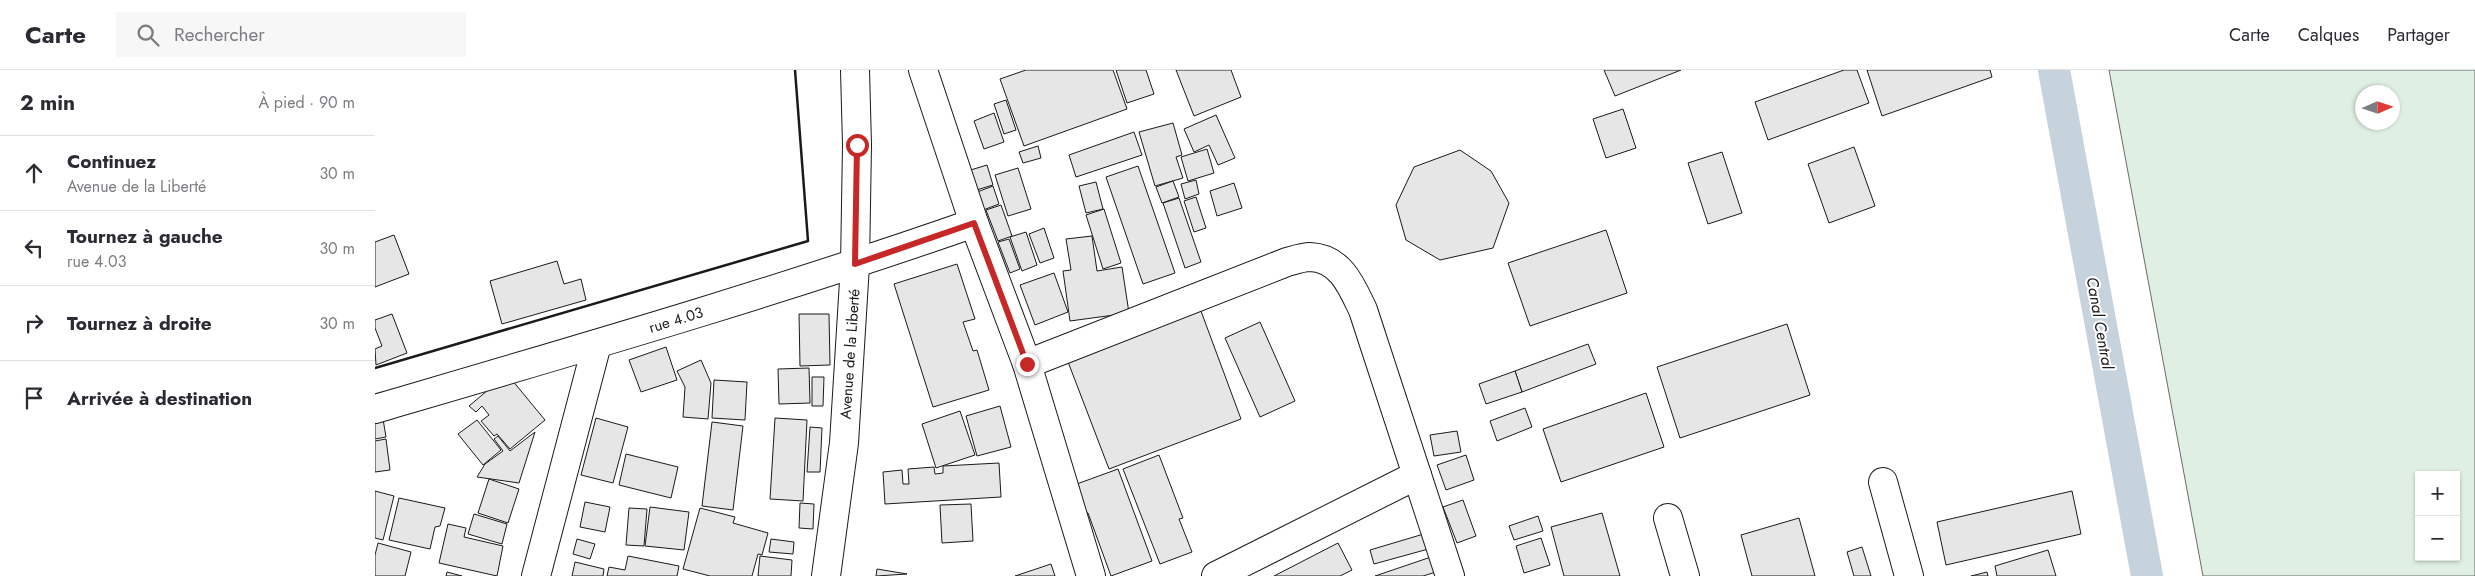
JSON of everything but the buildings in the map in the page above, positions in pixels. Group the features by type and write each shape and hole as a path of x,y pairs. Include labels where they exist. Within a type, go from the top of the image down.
{"street":[{"name":"Avenue de la Liberté","path":"826,576 844,443 855,264 857,145 855,70"},
{"path":"923,70 974,223 1027,364 1091,576"},
{"name":"rue 4.03","path":"375,409 597,344 855,264 974,223"},
{"path":"1027,364 1287,262 1311,257 1326,261 1345,273 1363,310 1450,576"},
{"path":"536,576 597,344"},
{"path":"1216,576 1417,475"},
{"path":"1883,482 1909,576"},
{"path":"1667,518 1685,576"}],"green space":[{"path":"2109,70 2475,70 2475,576 2203,576"}],"waterway":[{"name":"Canal Central","path":"2054,70 2147,576"}],"wall":[{"path":"375,368 808,241 795,70"}],"route":[{"path":"857,145 855,264 974,223 1027,364"}]}
